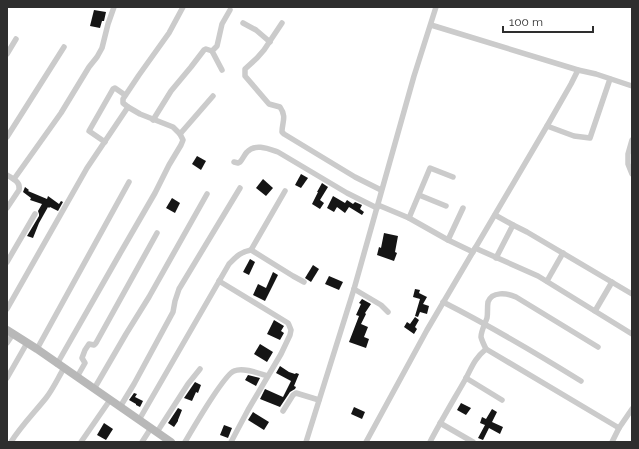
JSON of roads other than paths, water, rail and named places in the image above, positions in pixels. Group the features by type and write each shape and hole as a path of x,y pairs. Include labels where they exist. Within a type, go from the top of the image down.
{"main road":[{"path":"10,332 37,349 170,442"}],"street":[{"path":"14,179 61,113 89,67 97,57 103,44 114,7"},
{"path":"11,442 47,396 118,257 155,193 169,165 182,145 183,140 180,134 173,127 153,120 128,107 122,102 125,95 169,33 183,7"},
{"path":"306,442 354,289 414,76 436,7"},
{"path":"212,52 216,46 222,24 230,10"},
{"path":"282,23 270,42 257,58 244,69 245,76 269,104 280,107 284,116 282,132 355,177 382,190"},
{"path":"243,24 256,30 270,42"},
{"path":"431,24 632,86"},
{"path":"7,54 16,39"},
{"path":"7,137 64,48"},
{"path":"153,120 171,91 204,50 212,52 222,70"},
{"path":"366,442 427,330 572,84 578,70"},
{"path":"547,126 574,136 590,138 610,79"},
{"path":"105,142 89,131 113,89 115,88 125,95"},
{"path":"180,134 212,96"},
{"path":"7,309 87,168 128,107"},
{"path":"632,140 628,154 628,164 632,174"},
{"path":"234,162 240,162 248,150 253,148 259,147 278,152 346,193 409,218 448,240 521,268 546,281 632,334"},
{"path":"409,218 430,168 453,177"},
{"path":"7,175 18,182 20,188 7,208"},
{"path":"37,349 129,182"},
{"path":"120,407 174,312 175,301 179,289 240,188"},
{"path":"251,250 285,192"},
{"path":"94,389 207,194"},
{"path":"419,194 446,206"},
{"path":"448,240 463,208"},
{"path":"7,262 35,214"},
{"path":"495,215 527,232 632,294"},
{"path":"496,258 513,225"},
{"path":"77,377 84,363 82,358 86,348 89,344 94,345 96,343 157,233"},
{"path":"139,420 229,264 242,252 251,250 304,282"},
{"path":"546,281 563,253"},
{"path":"219,281 288,323 291,330 280,354 231,442"},
{"path":"595,311 612,282"},
{"path":"354,289 381,305 388,312"},
{"path":"598,347 516,296 498,294 490,298 488,303 488,313 481,337 486,349 492,354 619,428"},
{"path":"443,302 536,353 581,381"},
{"path":"7,343 10,332"},
{"path":"7,378 27,343"},
{"path":"430,442 472,365 479,355 486,349"},
{"path":"142,442 154,430 200,369"},
{"path":"185,442 211,399 232,371 241,370 256,372 267,376"},
{"path":"466,378 502,400"},
{"path":"283,411 293,395 296,393 319,400"},
{"path":"81,442 110,400"},
{"path":"612,442 619,428 632,409"},
{"path":"440,423 473,442"}]}
